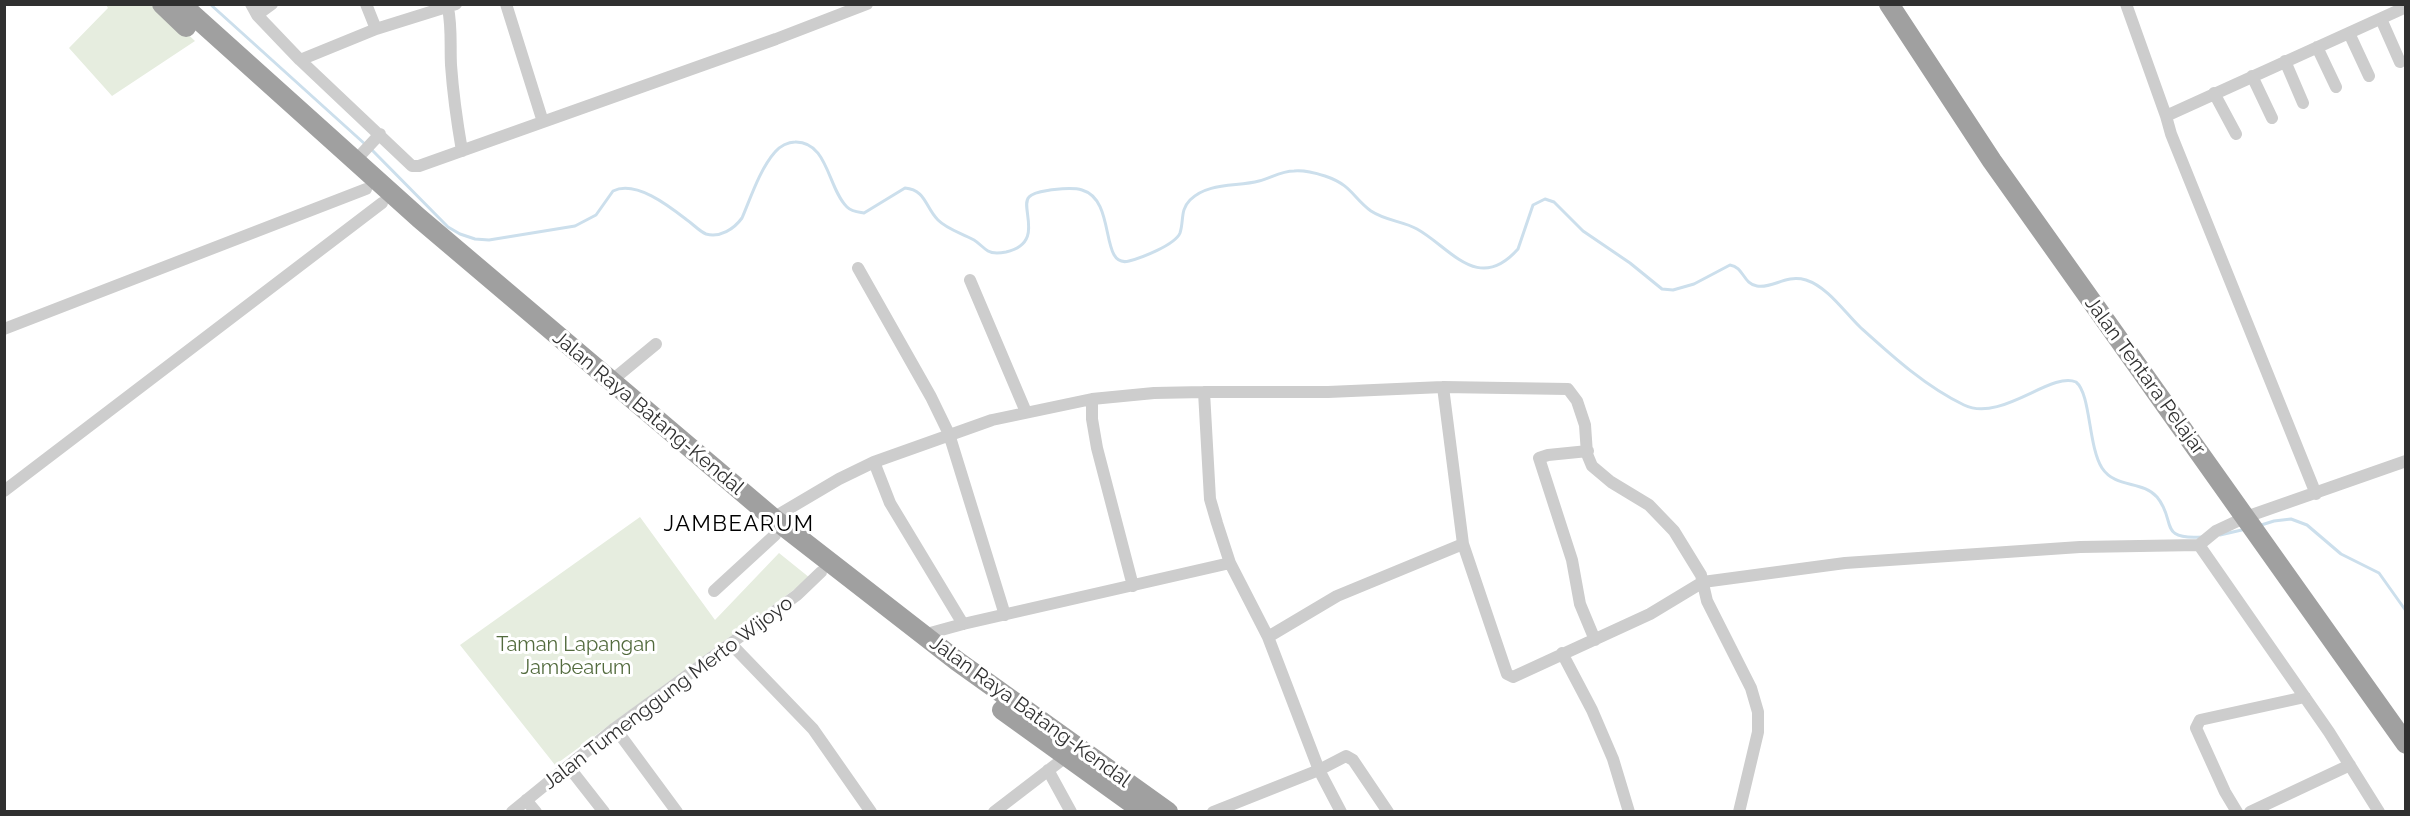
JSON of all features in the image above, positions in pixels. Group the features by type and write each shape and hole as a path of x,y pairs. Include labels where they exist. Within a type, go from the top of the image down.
{"highway":[{"name":"Jalan Raya Batang-Kendal","path":"162,4 366,189 676,455 923,635 1042,729 1067,756 1144,812"},
{"name":"Jalan Raya Batang-Kendal","path":"180,4 360,156 610,382 774,526 821,572 950,672 1168,812"},
{"name":"Jalan Tentara Pelajar","path":"1888,4 1992,161 2406,744"}],"street":[{"path":"272,4 254,8 300,60 412,166 419,166 462,151 776,39 867,4"},
{"path":"366,4 376,29"},
{"path":"506,4 543,122"},
{"path":"2126,4 2171,134 2316,494"},
{"path":"300,60 376,29 452,6 451,62 462,151"},
{"path":"2166,116 2406,8"},
{"path":"2381,19 2400,62"},
{"path":"2349,33 2369,76"},
{"path":"2317,47 2336,87"},
{"path":"2285,61 2303,103"},
{"path":"2252,76 2272,118"},
{"path":"2214,93 2236,134"},
{"path":"360,156 378,136"},
{"path":"4,329 366,189"},
{"path":"4,491 382,203"},
{"path":"858,268 931,397 949,435 1005,615"},
{"path":"970,280 1026,412"},
{"path":"610,382 656,344"},
{"path":"1443,387 1463,544 1507,674 1513,676 1650,614 1703,582 1845,563 2080,547 2201,543 2216,531 2406,461"},
{"path":"714,591 774,526 839,479 874,462 992,420 1092,399 1154,393 1328,392 1443,387 1568,389 1577,401 1585,425 1587,454 1592,466 1611,482 1649,506 1674,531 1695,564 1703,582 1707,601 1751,688 1758,712 1758,732 1739,812"},
{"path":"1204,392 1210,499 1230,563 1268,637 1319,770 1341,812"},
{"path":"1092,399 1092,419 1097,448 1133,586"},
{"path":"1588,451 1539,458 1572,560 1580,604 1595,640"},
{"path":"874,462 890,503 963,624"},
{"path":"2201,543 2379,812"},
{"path":"1268,637 1337,596 1463,544"},
{"path":"923,635 1230,563"},
{"name":"Jalan Tumenggung Merto Wijoyo","path":"512,812 615,728 797,595 821,572"},
{"path":"731,644 813,729 871,812"},
{"path":"1562,653 1592,710 1613,759 1629,812"},
{"path":"2237,812 2219,781 2196,728 2197,724 2200,720 2305,698"},
{"path":"615,728 678,812"},
{"path":"997,811 1067,756"},
{"path":"1213,812 1319,770 1342,757 1349,757 1388,812"},
{"path":"2250,812 2349,765"},
{"path":"568,766 604,812"},
{"path":"1048,770 1071,812"},
{"path":"526,800 536,812"}],"green space":[{"path":"106,5 157,5 195,41 112,96 69,48 108,8"},
{"name":"Taman Lapangan Jambearum","path":"640,517 715,620 779,553 810,578 555,765 460,645"}],"waterway":[{"path":"210,4 366,145"},
{"path":"371,149 448,227 475,239 489,240 575,226 596,215 613,191 622,189 632,189 652,196 706,234 721,234 735,226 742,218 760,175 775,152 784,145 795,142 806,144 821,157 841,199 851,210 864,213 905,188 912,189 921,196 942,223 995,253 1006,252 1025,241 1029,225 1027,202 1031,195 1039,192 1074,189 1082,190 1093,196 1100,206 1114,255 1120,261 1129,261 1157,250 1177,238 1183,212 1190,200 1197,194 1223,186 1263,180 1285,172 1306,171 1341,183 1371,211 1417,229 1465,263 1490,268 1504,262 1518,249 1533,205 1545,199 1554,202 1583,231 1630,263 1662,289 1673,290 1694,284 1730,265 1735,266 1752,285 1763,286 1792,279 1814,283 1829,294 1861,328 1910,370 1936,389 1964,405 1978,409 1994,407 2009,403 2053,383 2076,382 2084,397 2094,447 2102,468 2114,479 2144,488 2157,497 2173,532 2188,537 2202,537"},
{"path":"2258,526 2291,519 2307,525 2341,554 2379,573 2406,611"},
{"path":"2220,535 2246,529"}],"district":[{"name":"JAMBEARUM","path":"739,524"}]}
